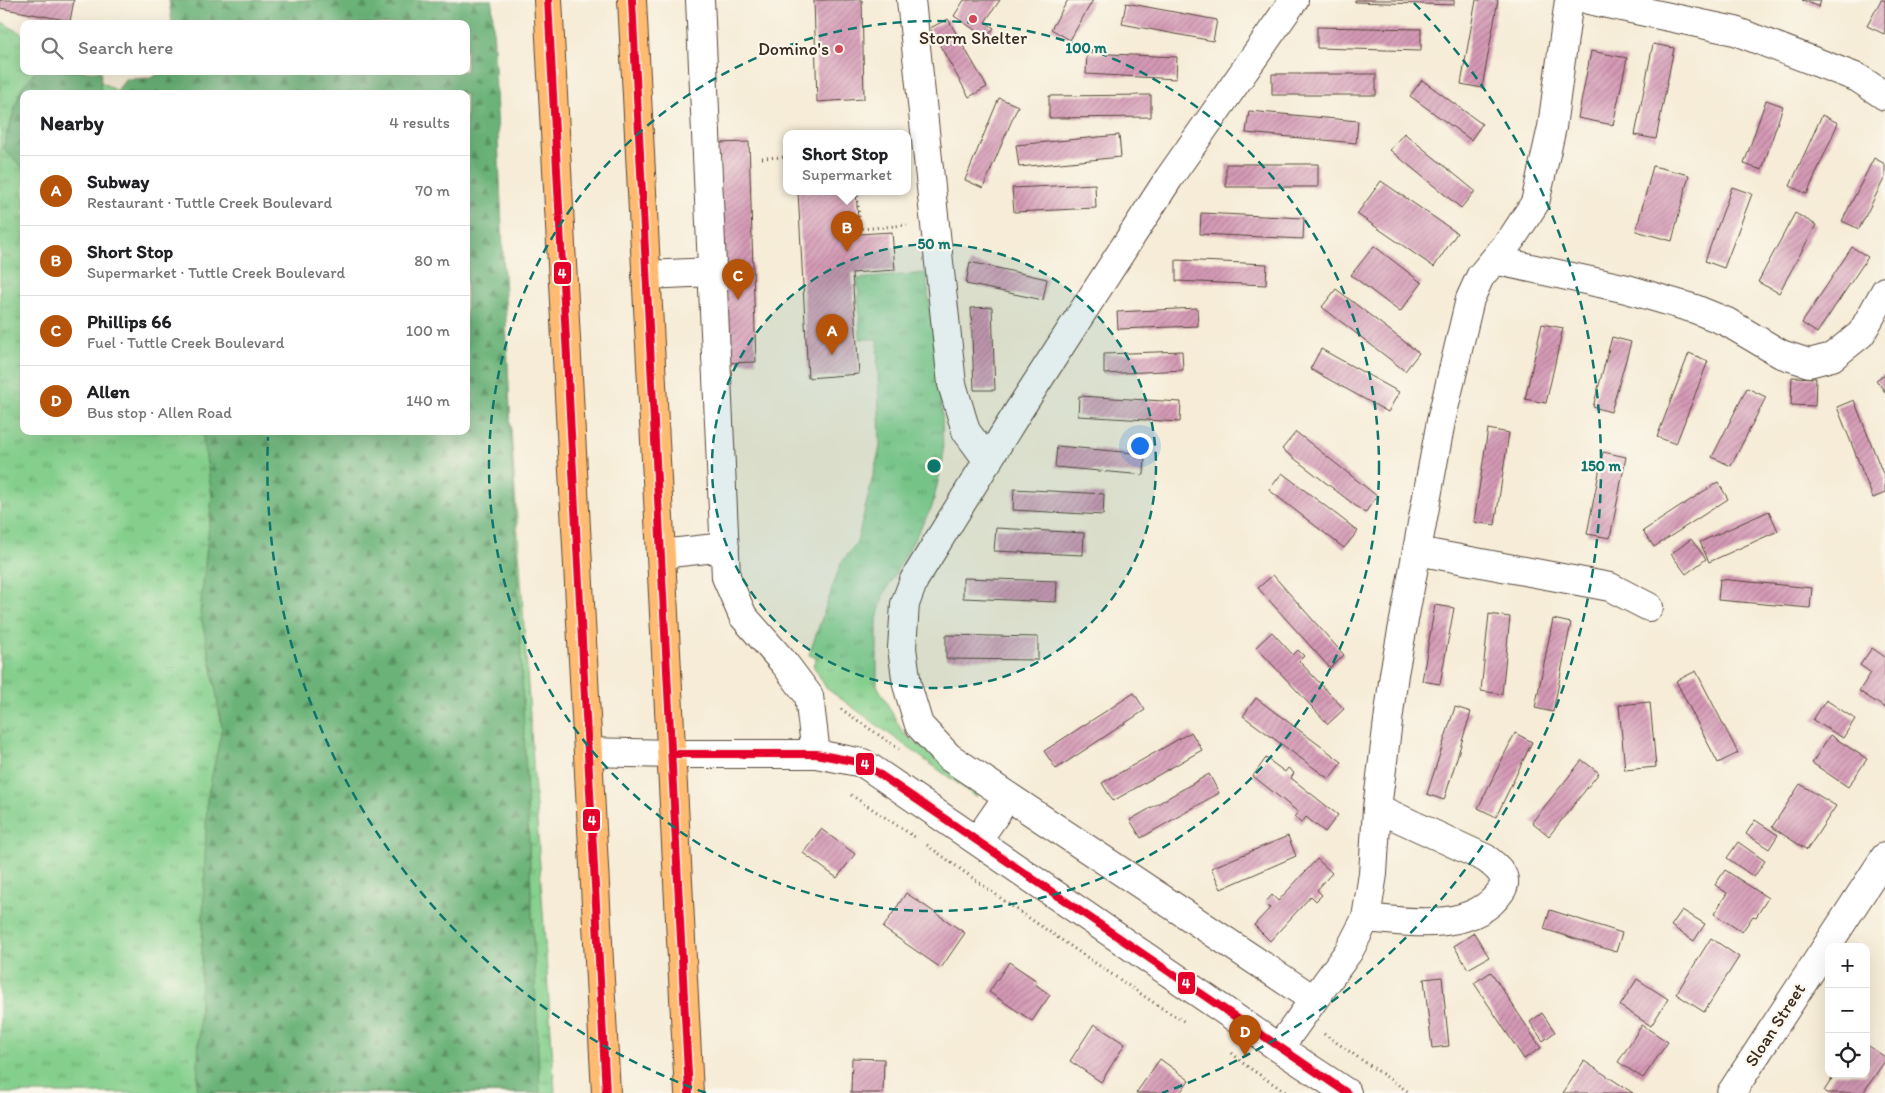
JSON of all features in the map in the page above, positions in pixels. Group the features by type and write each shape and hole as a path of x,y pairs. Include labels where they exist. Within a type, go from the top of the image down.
{"highway":[{"path":"548,0 606,1093"},
{"path":"632,0 689,1093"}],"street":[{"path":"700,0 726,577 742,616 785,664 809,696 816,754"},
{"path":"911,0 952,384 966,431 988,461"},
{"path":"1294,0 1169,178 914,580 905,604 902,648 907,685 919,725 949,757 1312,999"},
{"path":"1279,1048 1312,999 1349,951 1366,918 1373,874 1377,808 1394,674 1441,421 1470,299 1480,277 1512,238 1535,203 1552,127 1569,0"},
{"path":"1588,0 1735,31 1858,78 1885,96"},
{"path":"1494,260 1627,289 1695,309 1727,322 1781,354 1809,363 1832,357 1861,334 1885,292"},
{"path":"646,276 712,272"},
{"path":"661,554 725,547"},
{"path":"1417,551 1610,587 1649,607"},
{"path":"588,752 816,754 863,763 1347,1093"},
{"path":"977,840 1008,796"},
{"path":"1366,918 1424,924 1469,917 1493,900 1502,889 1504,876 1497,867 1485,858 1377,808"},
{"name":"Sloan Street","path":"1731,1093 1885,856"}],"path":[{"path":"762,158 783,157"},
{"path":"857,195 860,229 906,225"},
{"path":"851,795 921,841 1010,905 1160,1007 1192,1026"},
{"path":"1225,1047 1245,1065 1287,1093"}],"green space":[{"path":"169,0 492,0 540,1093 197,1093 207,799 222,728 200,612 212,497 203,435 470,435 470,90 117,90 126,79 151,78 156,75 470,75 470,20 172,20"},
{"path":"0,21 20,33 20,75 90,75 115,90 20,90 20,435 470,435 470,420 504,324 555,1093 0,1093"},
{"path":"32,75 101,75 100,90 20,90"},
{"path":"20,91 20,165 3,148"},
{"path":"926,273 942,411 943,460 932,507 883,596 877,620 877,685 903,733 982,788 976,797 826,688 813,665 816,658 809,655 841,563 857,542 880,447 877,339 860,339 858,279"}],"building":[{"path":"0,0 74,0 70,20 0,8"},
{"name":"Domino's","path":"814,0 862,0 864,99 817,102"},
{"name":"Storm Shelter","path":"964,0 1000,0 985,22 994,28 987,38 954,16"},
{"path":"1068,0 1093,0 1070,40 1051,29"},
{"path":"1355,0 1454,0 1454,5 1355,2"},
{"path":"1476,0 1498,0 1482,88 1461,84"},
{"path":"1802,0 1821,0 1819,7"},
{"path":"1881,0 1885,0 1884,34 1867,26"},
{"path":"1126,3 1217,20 1213,41 1122,24"},
{"path":"948,19 987,87 969,97 930,28"},
{"path":"1317,27 1421,29 1421,51 1317,48"},
{"path":"1653,44 1674,48 1656,139 1635,135"},
{"path":"1591,51 1627,58 1613,125 1578,118"},
{"path":"1087,53 1177,57 1176,79 1086,74"},
{"path":"1272,74 1376,74 1376,95 1272,95"},
{"path":"1422,80 1482,124 1471,140 1410,96"},
{"path":"1151,95 1151,117 1049,118 1049,96"},
{"path":"999,98 1018,106 983,188 965,180"},
{"path":"1766,100 1783,106 1762,170 1744,164"},
{"path":"1249,111 1358,121 1356,143 1246,133"},
{"path":"1822,115 1838,123 1807,194 1790,186"},
{"path":"1404,133 1475,191 1461,208 1390,150"},
{"path":"1119,135 1121,157 1019,167 1016,145"},
{"path":"749,142 756,362 725,363 718,143"},
{"path":"1874,158 1885,164 1885,177 1859,229 1842,221"},
{"path":"1226,164 1318,164 1318,187 1226,187"},
{"path":"1653,166 1689,175 1672,241 1636,231"},
{"path":"1381,181 1457,233 1434,267 1357,214"},
{"path":"1095,184 1096,208 1014,212 1012,188"},
{"path":"1732,187 1752,194 1724,268 1705,261"},
{"path":"798,195 856,195 859,234 892,232 895,270 852,273 859,374 808,378"},
{"path":"1201,213 1304,218 1303,239 1200,234"},
{"path":"1795,213 1816,225 1779,293 1758,282"},
{"path":"1374,246 1422,283 1400,312 1351,275"},
{"path":"1852,247 1868,257 1817,333 1802,323"},
{"path":"1176,260 1267,264 1266,285 1176,281"},
{"path":"970,262 1047,279 1043,300 966,284"},
{"path":"1336,289 1419,353 1405,371 1322,307"},
{"path":"992,307 995,390 974,390 971,308"},
{"path":"1197,308 1198,326 1118,329 1117,312"},
{"path":"1542,324 1563,328 1546,403 1525,399"},
{"path":"1612,337 1631,342 1611,412 1593,407"},
{"path":"1321,349 1399,392 1388,412 1310,369"},
{"path":"1182,351 1183,370 1104,374 1104,354"},
{"path":"1689,353 1708,361 1676,444 1657,437"},
{"path":"1885,374 1885,392 1876,380"},
{"path":"1792,377 1816,378 1815,406 1791,405"},
{"path":"1747,388 1766,397 1731,466 1712,457"},
{"path":"1079,396 1181,402 1180,422 1078,416"},
{"path":"1854,400 1885,479 1885,493 1873,498 1837,407"},
{"path":"1488,429 1509,433 1495,525 1474,522"},
{"path":"1296,432 1377,496 1365,513 1282,449"},
{"path":"1057,446 1145,454 1144,475 1055,467"},
{"path":"1603,452 1626,457 1610,538 1587,534"},
{"path":"1282,473 1358,531 1344,548 1269,490"},
{"path":"1718,482 1728,499 1654,547 1643,531"},
{"path":"1014,489 1104,494 1103,515 1013,510"},
{"path":"1769,511 1778,531 1709,562 1700,542"},
{"path":"996,528 1084,533 1083,555 994,551"},
{"path":"1691,539 1706,559 1686,574 1671,554"},
{"path":"1273,575 1344,655 1330,668 1258,588"},
{"path":"963,578 1057,581 1056,602 963,598"},
{"path":"1720,579 1812,588 1810,608 1718,600"},
{"path":"1435,605 1454,608 1440,684 1422,681"},
{"path":"1489,614 1510,617 1502,694 1481,691"},
{"path":"1553,619 1571,623 1553,712 1535,708"},
{"path":"1272,632 1293,655 1298,650 1304,656 1299,661 1344,709 1328,724 1256,647"},
{"path":"946,635 1038,637 1038,660 946,659"},
{"path":"1872,648 1885,657 1885,708 1859,691 1871,673 1860,665"},
{"path":"1696,671 1738,753 1718,763 1676,681"},
{"path":"1134,693 1145,710 1056,769 1044,751"},
{"path":"1256,698 1342,762 1329,779 1243,716"},
{"path":"1826,700 1855,719 1843,738 1813,720"},
{"path":"1650,702 1656,767 1625,770 1619,705"},
{"path":"1455,707 1471,712 1444,800 1427,794"},
{"path":"1191,732 1202,750 1113,801 1102,783"},
{"path":"1515,733 1532,742 1496,817 1478,808"},
{"path":"1830,735 1867,759 1848,787 1812,763"},
{"path":"1266,758 1285,772 1288,768 1294,773 1291,778 1338,815 1325,832 1306,817 1301,823 1294,817 1298,812 1253,776"},
{"path":"1582,760 1599,773 1549,836 1532,822"},
{"path":"1209,774 1219,793 1141,838 1130,820"},
{"path":"1800,784 1836,806 1807,850 1772,827"},
{"path":"1755,820 1778,835 1769,849 1746,834"},
{"path":"821,829 855,854 837,878 803,853"},
{"path":"1288,836 1296,856 1221,889 1211,868"},
{"path":"1738,842 1765,861 1754,877 1727,858"},
{"path":"1317,859 1332,873 1317,890 1322,895 1316,901 1311,896 1270,941 1254,925 1270,908 1265,903 1272,895 1278,901"},
{"path":"1725,870 1768,898 1756,917 1753,916 1742,932 1714,914 1727,893 1715,885"},
{"path":"906,893 965,933 941,968 883,928"},
{"path":"1550,910 1622,933 1616,952 1544,929"},
{"path":"1682,910 1705,924 1694,941 1671,926"},
{"path":"1474,933 1489,957 1468,969 1454,946"},
{"path":"1711,938 1739,957 1704,1012 1676,994"},
{"path":"1009,962 1037,981 1035,984 1050,995 1032,1021 989,992"},
{"path":"1491,972 1541,1048 1524,1059 1474,983"},
{"path":"1442,977 1449,1046 1432,1048 1424,979"},
{"path":"1637,979 1668,999 1651,1026 1620,1006"},
{"path":"1542,1013 1555,1032 1543,1041 1530,1022"},
{"path":"1094,1024 1125,1044 1101,1082 1070,1061"},
{"path":"1642,1025 1668,1042 1643,1078 1618,1062"},
{"path":"1870,1047 1885,1057 1885,1061 1863,1093 1826,1093 1824,1091 1832,1078 1870,1078"},
{"path":"852,1058 884,1059 883,1093 851,1093"},
{"path":"1160,1059 1189,1080 1180,1093 1136,1093"},
{"path":"1584,1061 1633,1093 1563,1093"}],"transit line":[{"name":"4","path":"548,0 606,1093"},
{"name":"4","path":"632,0 689,1093"},
{"name":"4","path":"672,754 816,754 863,763 1347,1093"}],"place":[{"name":"Storm Shelter","path":"973,19"},
{"name":"Domino's","path":"839,49"},
{"name":"Short Stop","path":"847,252"},
{"name":"Phillips 66","path":"738,300"},
{"name":"Subway","path":"832,355"},
{"name":"Allen","path":"1245,1056"}]}
